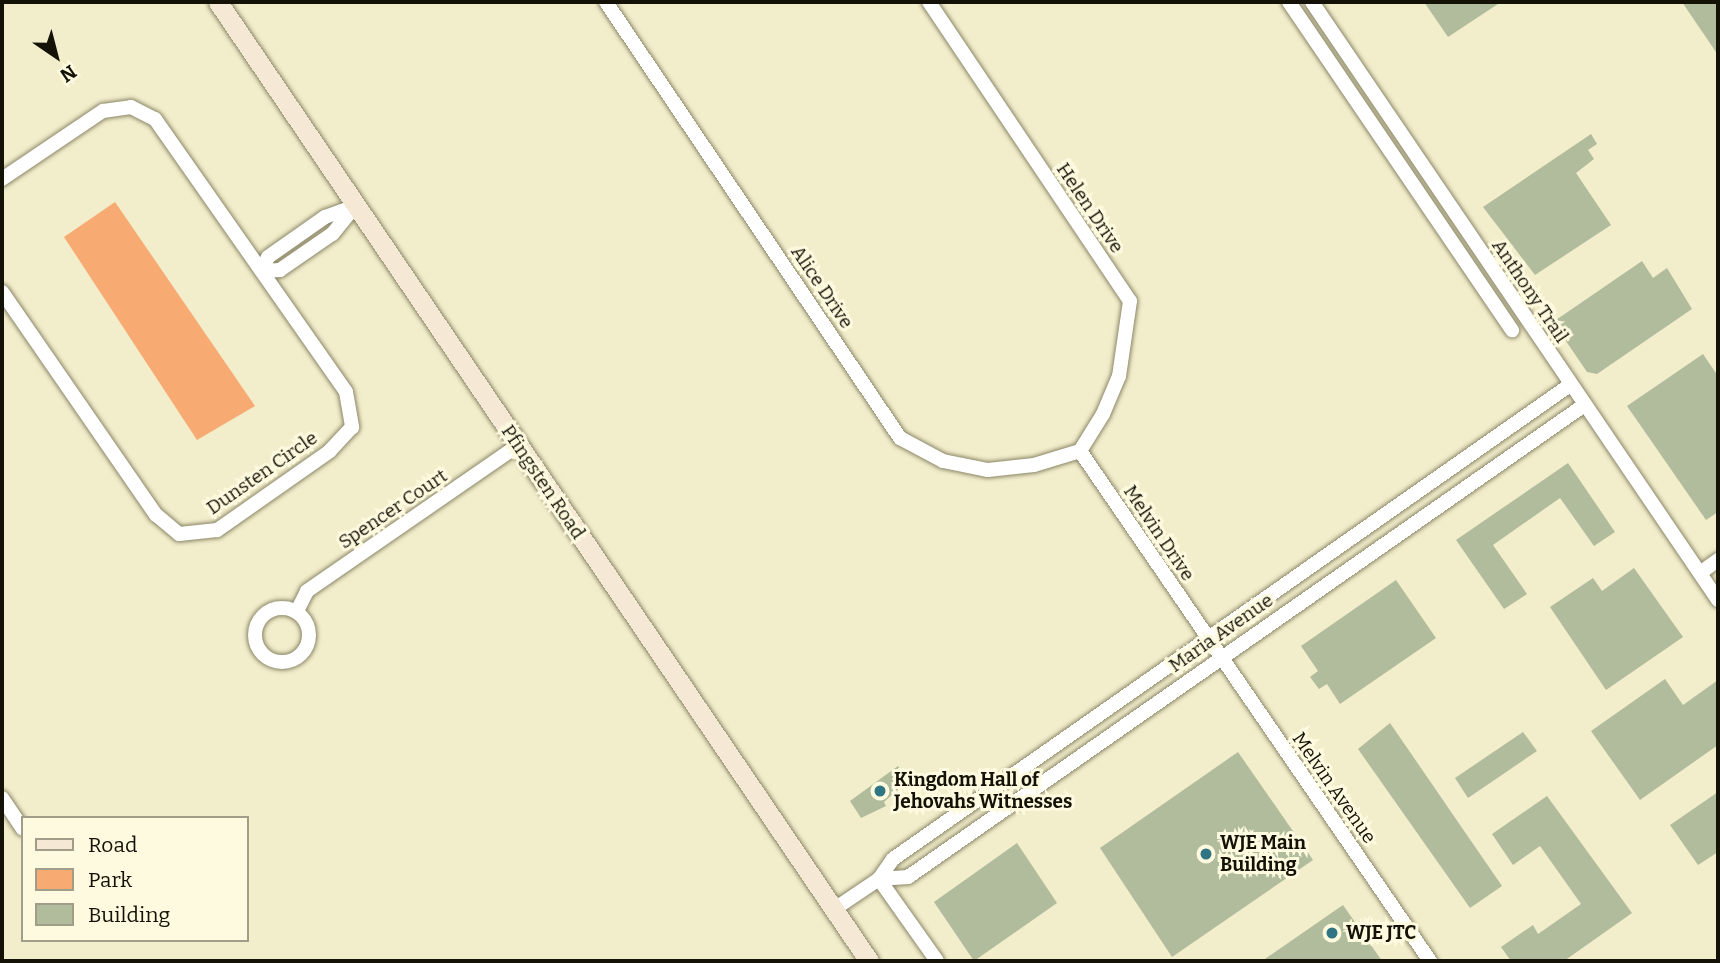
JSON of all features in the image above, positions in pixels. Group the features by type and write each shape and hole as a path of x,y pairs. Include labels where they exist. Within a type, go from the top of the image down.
{"main road":[{"name":"Pfingsten Road","path":"218,2 869,961"}],"street":[{"name":"Alice Drive","path":"606,2 900,438 943,461 988,470 1034,465 1080,451"},
{"name":"Helen Drive","path":"929,2 1130,302 1119,376 1103,414 1080,451"},
{"name":"Anthony Trail","path":"1289,2 1512,330"},
{"name":"Anthony Trail","path":"1312,2 1583,406 1718,600"},
{"name":"Dunsten Circle","path":"2,179 103,111 131,107 155,119 346,392 352,427 330,451 216,530 179,534 156,515 2,292"},
{"path":"262,271 268,257 325,217 355,206"},
{"name":"Maria Avenue","path":"833,909 879,879 893,859 1206,636 1570,385"},
{"name":"Maria Avenue","path":"879,879 908,877 1219,657 1583,406"},
{"name":"Spencer Court","path":"297,611 307,591 519,445"},
{"name":"Melvin Drive","path":"1080,451 1206,636"},
{"path":"1700,573 1718,560"},
{"name":"Melvin Avenue","path":"1206,636 1430,961"},
{"path":"2,799 21,827"},
{"path":"879,879 937,961"}],"green space":[{"path":"115,202 255,406 197,440 64,237"}],"building":[{"path":"1424,2 1501,2 1448,37"},
{"path":"1682,2 1718,2 1718,55"},
{"path":"1591,134 1597,144 1588,150 1594,159 1576,173 1611,225 1535,275 1483,207"},
{"path":"1642,261 1653,278 1667,268 1692,309 1597,374 1587,372 1553,322"},
{"path":"1703,354 1718,376 1718,512 1706,520 1627,406"},
{"path":"1568,463 1615,532 1594,546 1560,498 1493,545 1527,594 1504,609 1456,540"},
{"path":"1634,568 1683,637 1606,690 1550,607 1593,578 1602,591"},
{"path":"1396,580 1436,638 1340,704 1327,684 1319,689 1310,677 1318,671 1301,646"},
{"path":"1665,679 1683,705 1718,680 1718,745 1640,800 1591,731"},
{"path":"1390,723 1502,886 1470,908 1358,749"},
{"path":"1523,732 1537,751 1468,798 1455,778"},
{"name":"WJE Main Building","path":"1238,752 1313,860 1172,957 1100,848"},
{"name":"Kingdom Hall of Jehovahs Witnesses","path":"898,766 908,781 884,802 886,806 861,818 850,801"},
{"path":"1718,792 1718,852 1698,865 1670,825"},
{"path":"1547,796 1632,913 1564,961 1511,961 1501,947 1533,925 1538,934 1581,904 1540,846 1513,865 1492,834"},
{"path":"1017,843 1057,903 974,961 934,902"},
{"name":"WJE JTC","path":"1343,905 1382,961 1262,961"}],"place":[{"name":"Kingdom Hall of Jehovahs Witnesses","path":"880,791"},
{"name":"WJE Main Building","path":"1206,854"},
{"name":"WJE JTC","path":"1332,933"}]}
